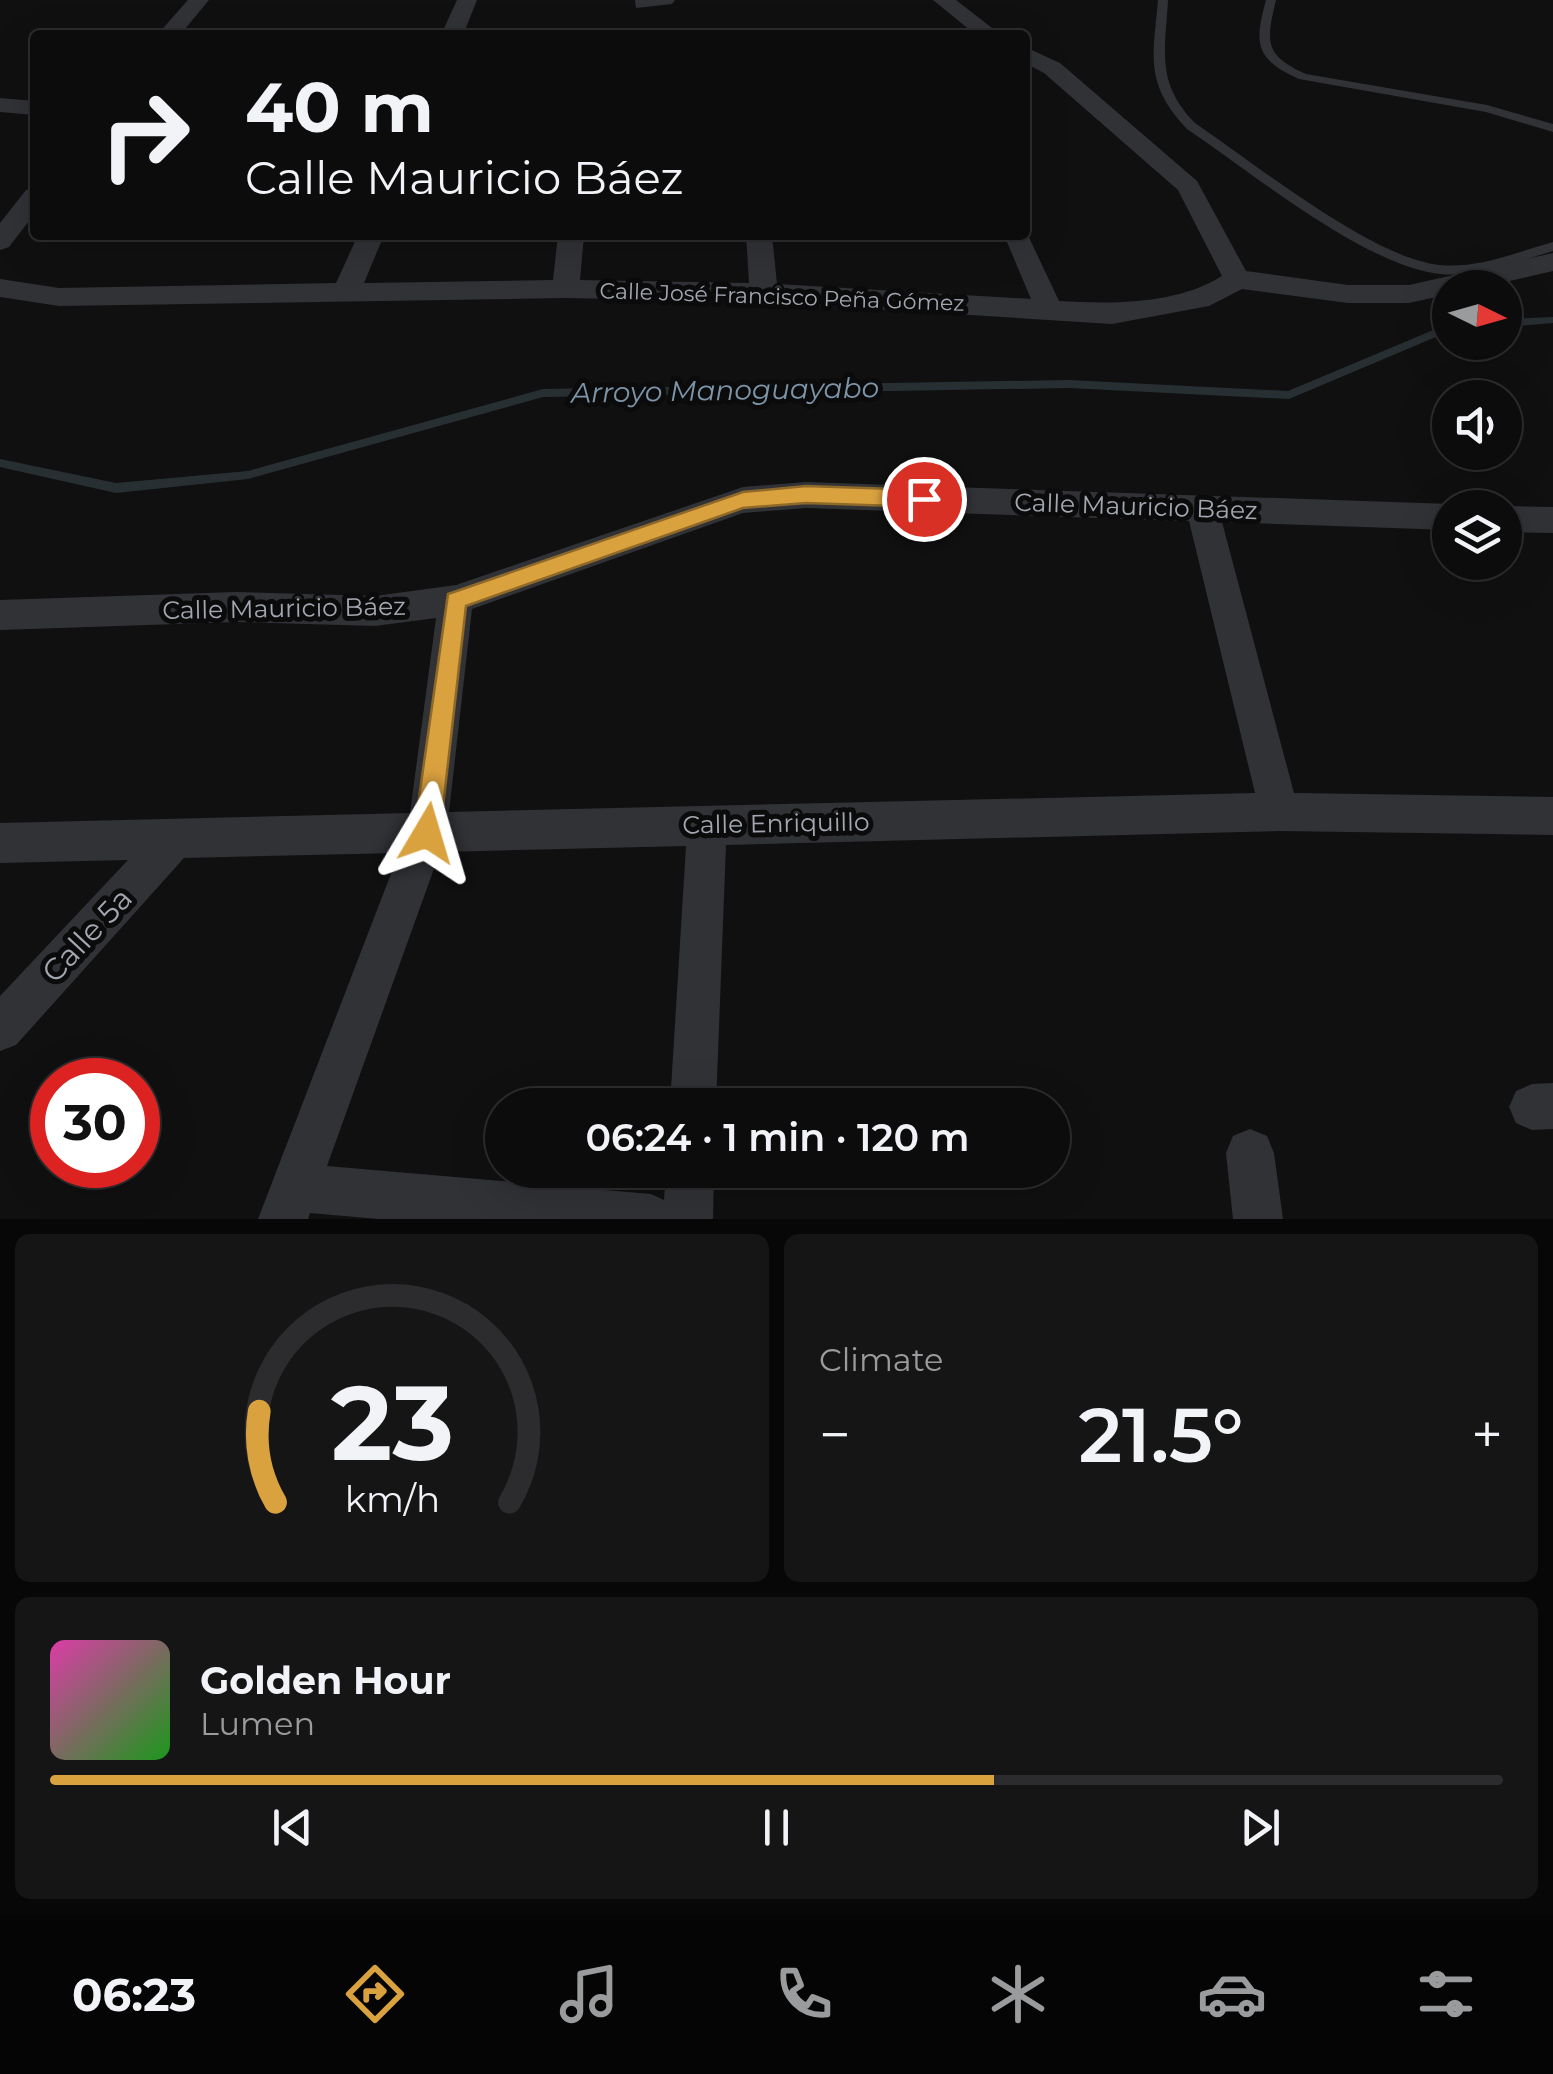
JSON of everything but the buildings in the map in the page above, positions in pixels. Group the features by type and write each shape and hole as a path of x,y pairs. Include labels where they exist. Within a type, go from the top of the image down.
{"street":[{"path":"172,30 198,0"},
{"path":"454,30 468,0"},
{"path":"643,4 665,0"},
{"path":"944,0 983,30"},
{"path":"1030,57 1052,68 1188,186 1237,278 1348,294 1408,294 1553,262"},
{"path":"0,104 30,107"},
{"path":"0,241 30,202"},
{"path":"346,293 369,240"},
{"path":"566,289 571,240"},
{"path":"759,240 764,293"},
{"path":"1018,240 1049,310"},
{"name":"Calle José Francisco Peña Gómez","path":"0,288 59,297 566,289 764,293 1112,314 1209,297 1237,278"},
{"name":"Calle Mauricio Báez","path":"0,615 236,606 375,611 456,600 743,500 806,495 1432,516"},
{"path":"1202,508 1280,812"},
{"path":"1522,519 1553,520"},
{"path":"456,600 427,833 288,1203 650,1219"},
{"name":"Calle Enriquillo","path":"0,843 1280,812 1553,816"},
{"path":"694,1088 707,825"},
{"name":"Calle 5a","path":"0,1029 174,840"},
{"path":"1250,1153 1258,1219"},
{"path":"688,1219 689,1188"}],"lane":[{"path":"1163,0 1160,74 1169,106 1190,126 1383,252 1420,268 1462,269 1553,246"},
{"path":"1271,0 1263,48 1282,68 1304,76 1487,109 1553,128"}],"waterway":[{"name":"Arroyo Manoguayabo","path":"1522,322 1553,320"},
{"name":"Arroyo Manoguayabo","path":"0,463 116,488 248,475 543,393 1069,384 1289,395 1432,335"}],"route":[{"path":"427,833 456,600 743,500 806,495 924,499"}]}
